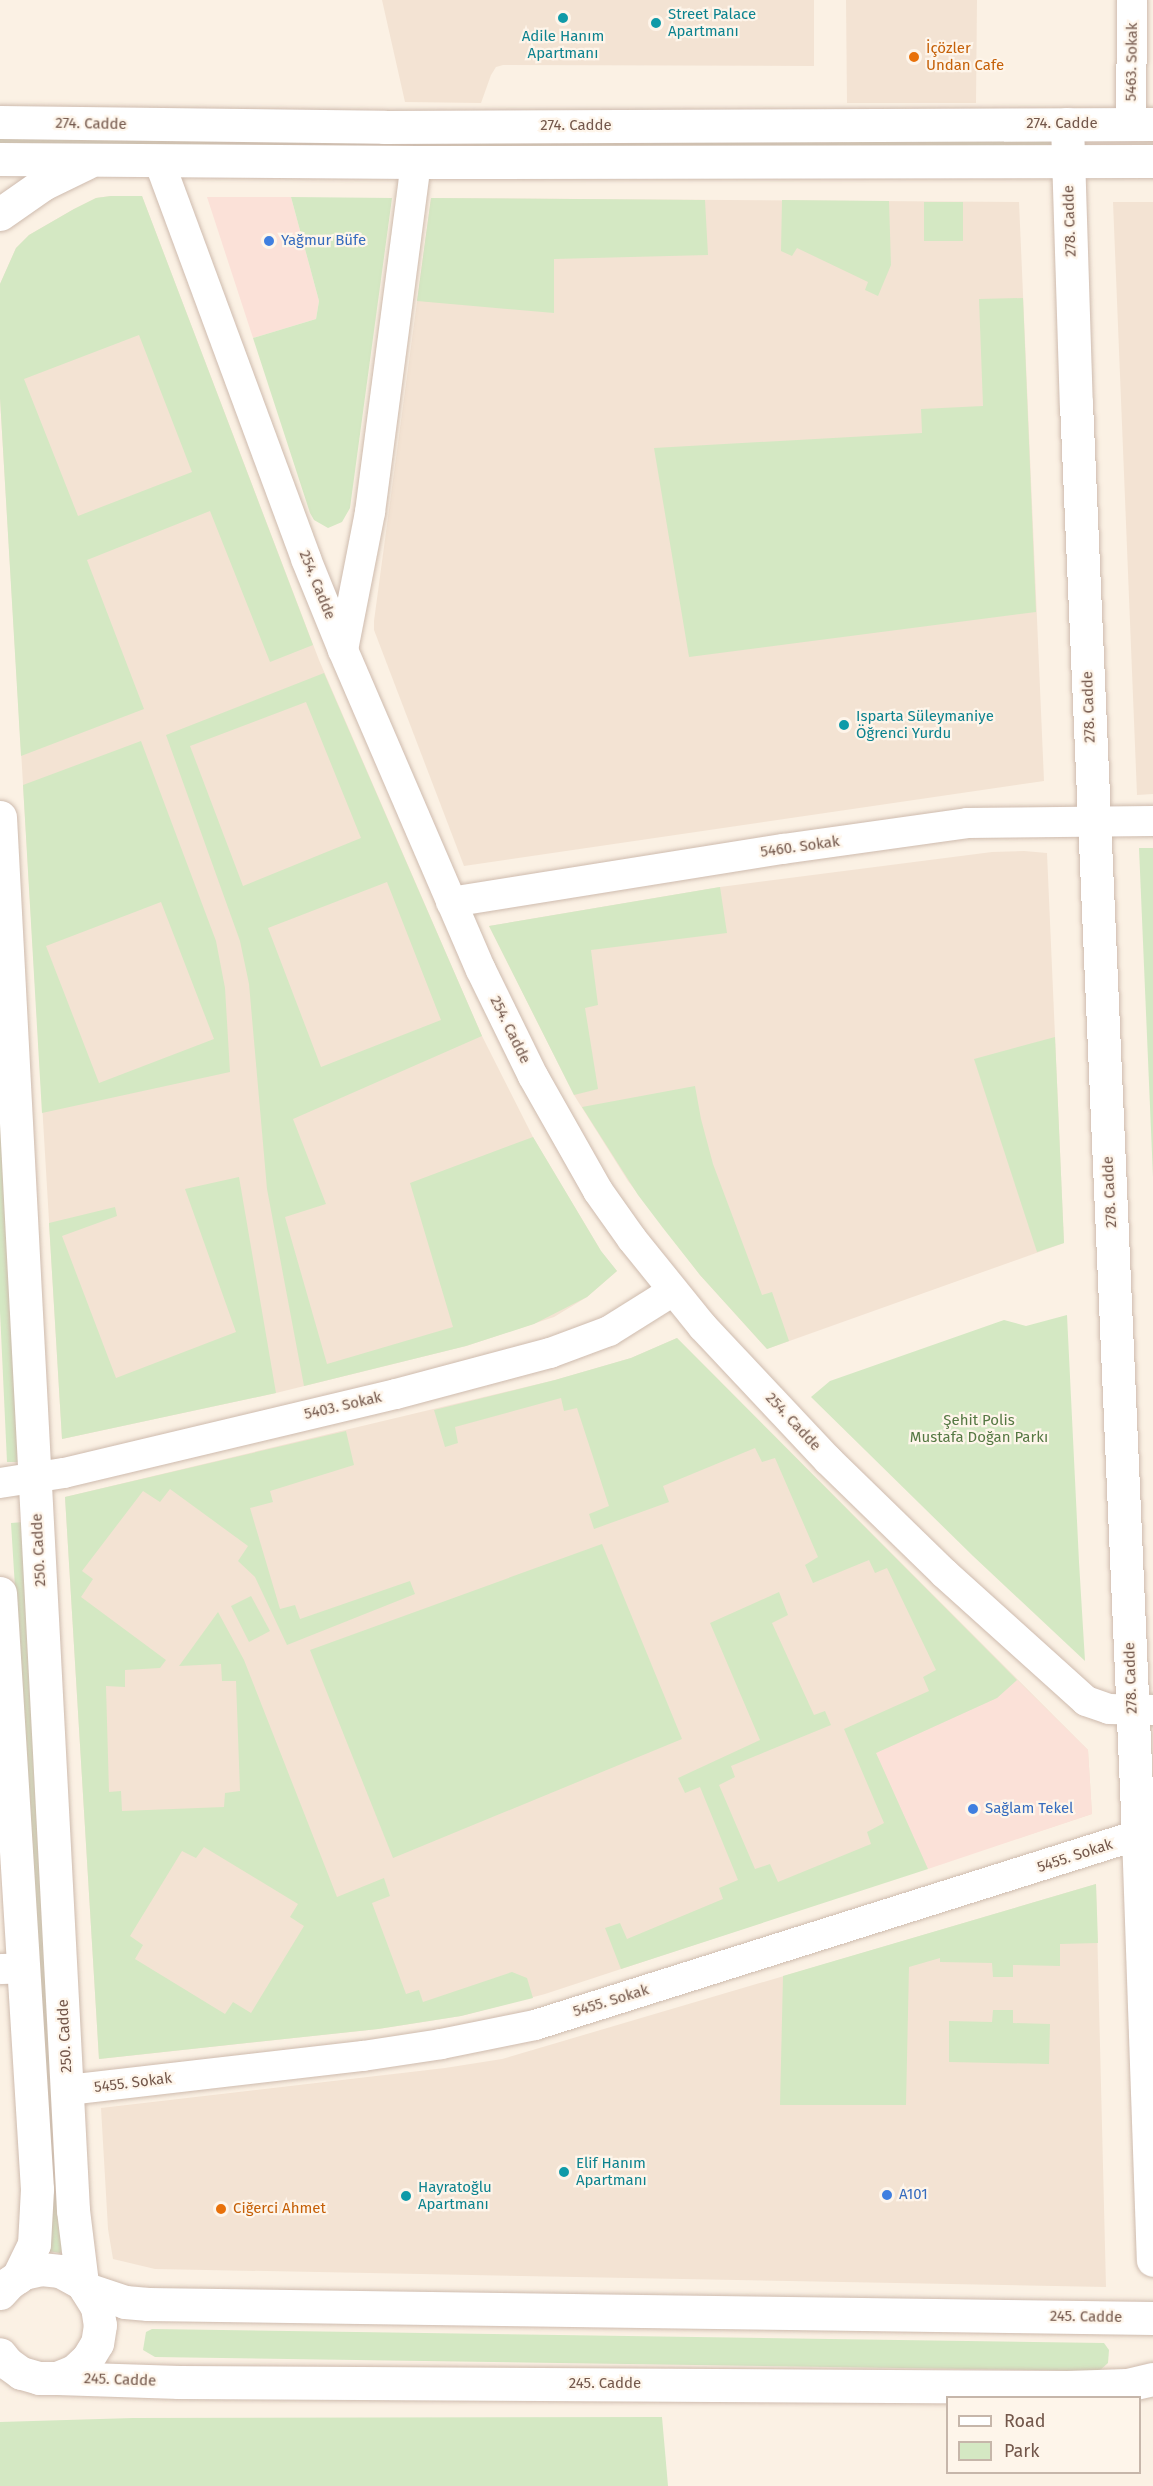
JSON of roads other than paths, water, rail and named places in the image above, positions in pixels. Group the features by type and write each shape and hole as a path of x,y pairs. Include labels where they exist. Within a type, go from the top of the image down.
{"street":[{"name":"5463. Sokak","path":"1132,0 1142,124"},
{"name":"274. Cadde","path":"0,122 384,127 1142,124"},
{"name":"278. Cadde","path":"1067,124 1094,821 1142,1666 1138,1835 1153,2260"},
{"path":"0,159 416,162 1153,161"},
{"path":"0,214 43,184 97,160"},
{"name":"254. Cadde","path":"159,161 306,559 451,902 516,1042 564,1135 613,1213 703,1327 828,1460 962,1589 1086,1701 1109,1709 1142,1710"},
{"path":"343,650 370,512 416,162"},
{"name":"250. Cadde","path":"0,817 75,2237 84,2286 97,2307 100,2325 97,2343 88,2358 74,2371 48,2378"},
{"name":"5460. Sokak","path":"451,902 783,849 967,824 1153,821"},
{"name":"5403. Sokak","path":"0,1483 64,1473 384,1396 574,1346 609,1331 673,1291"},
{"path":"0,1593 11,1968 37,2218 34,2244 9,2285"},
{"name":"5455. Sokak","path":"68,2090 363,2056 451,2042 535,2025 1138,1835"},
{"name":"245. Cadde","path":"9,2285 41,2269 60,2271 84,2286 125,2302 148,2304 1153,2318"},
{"path":"0,2354 7,2363 21,2373 48,2378"},
{"name":"245. Cadde","path":"0,2379 1055,2387 1127,2385 1153,2379"}],"place":[{"name":"Adile Hanım Apartmanı","path":"563,18"},
{"name":"Street Palace Apartmanı","path":"656,23"},
{"name":"İçözler Undan Cafe","path":"914,57"},
{"name":"Yağmur Büfe","path":"269,241"},
{"name":"Isparta Süleymaniye Öğrenci Yurdu","path":"844,725"},
{"name":"Sağlam Tekel","path":"973,1809"},
{"name":"Elif Hanım Apartmanı","path":"564,2172"},
{"name":"A101","path":"887,2195"},
{"name":"Hayratoğlu Apartmanı","path":"406,2196"},
{"name":"Ciğerci Ahmet","path":"221,2209"}],"park label":[{"name":"Şehit Polis Mustafa Doğan Parkı","path":"979,1428"}]}
